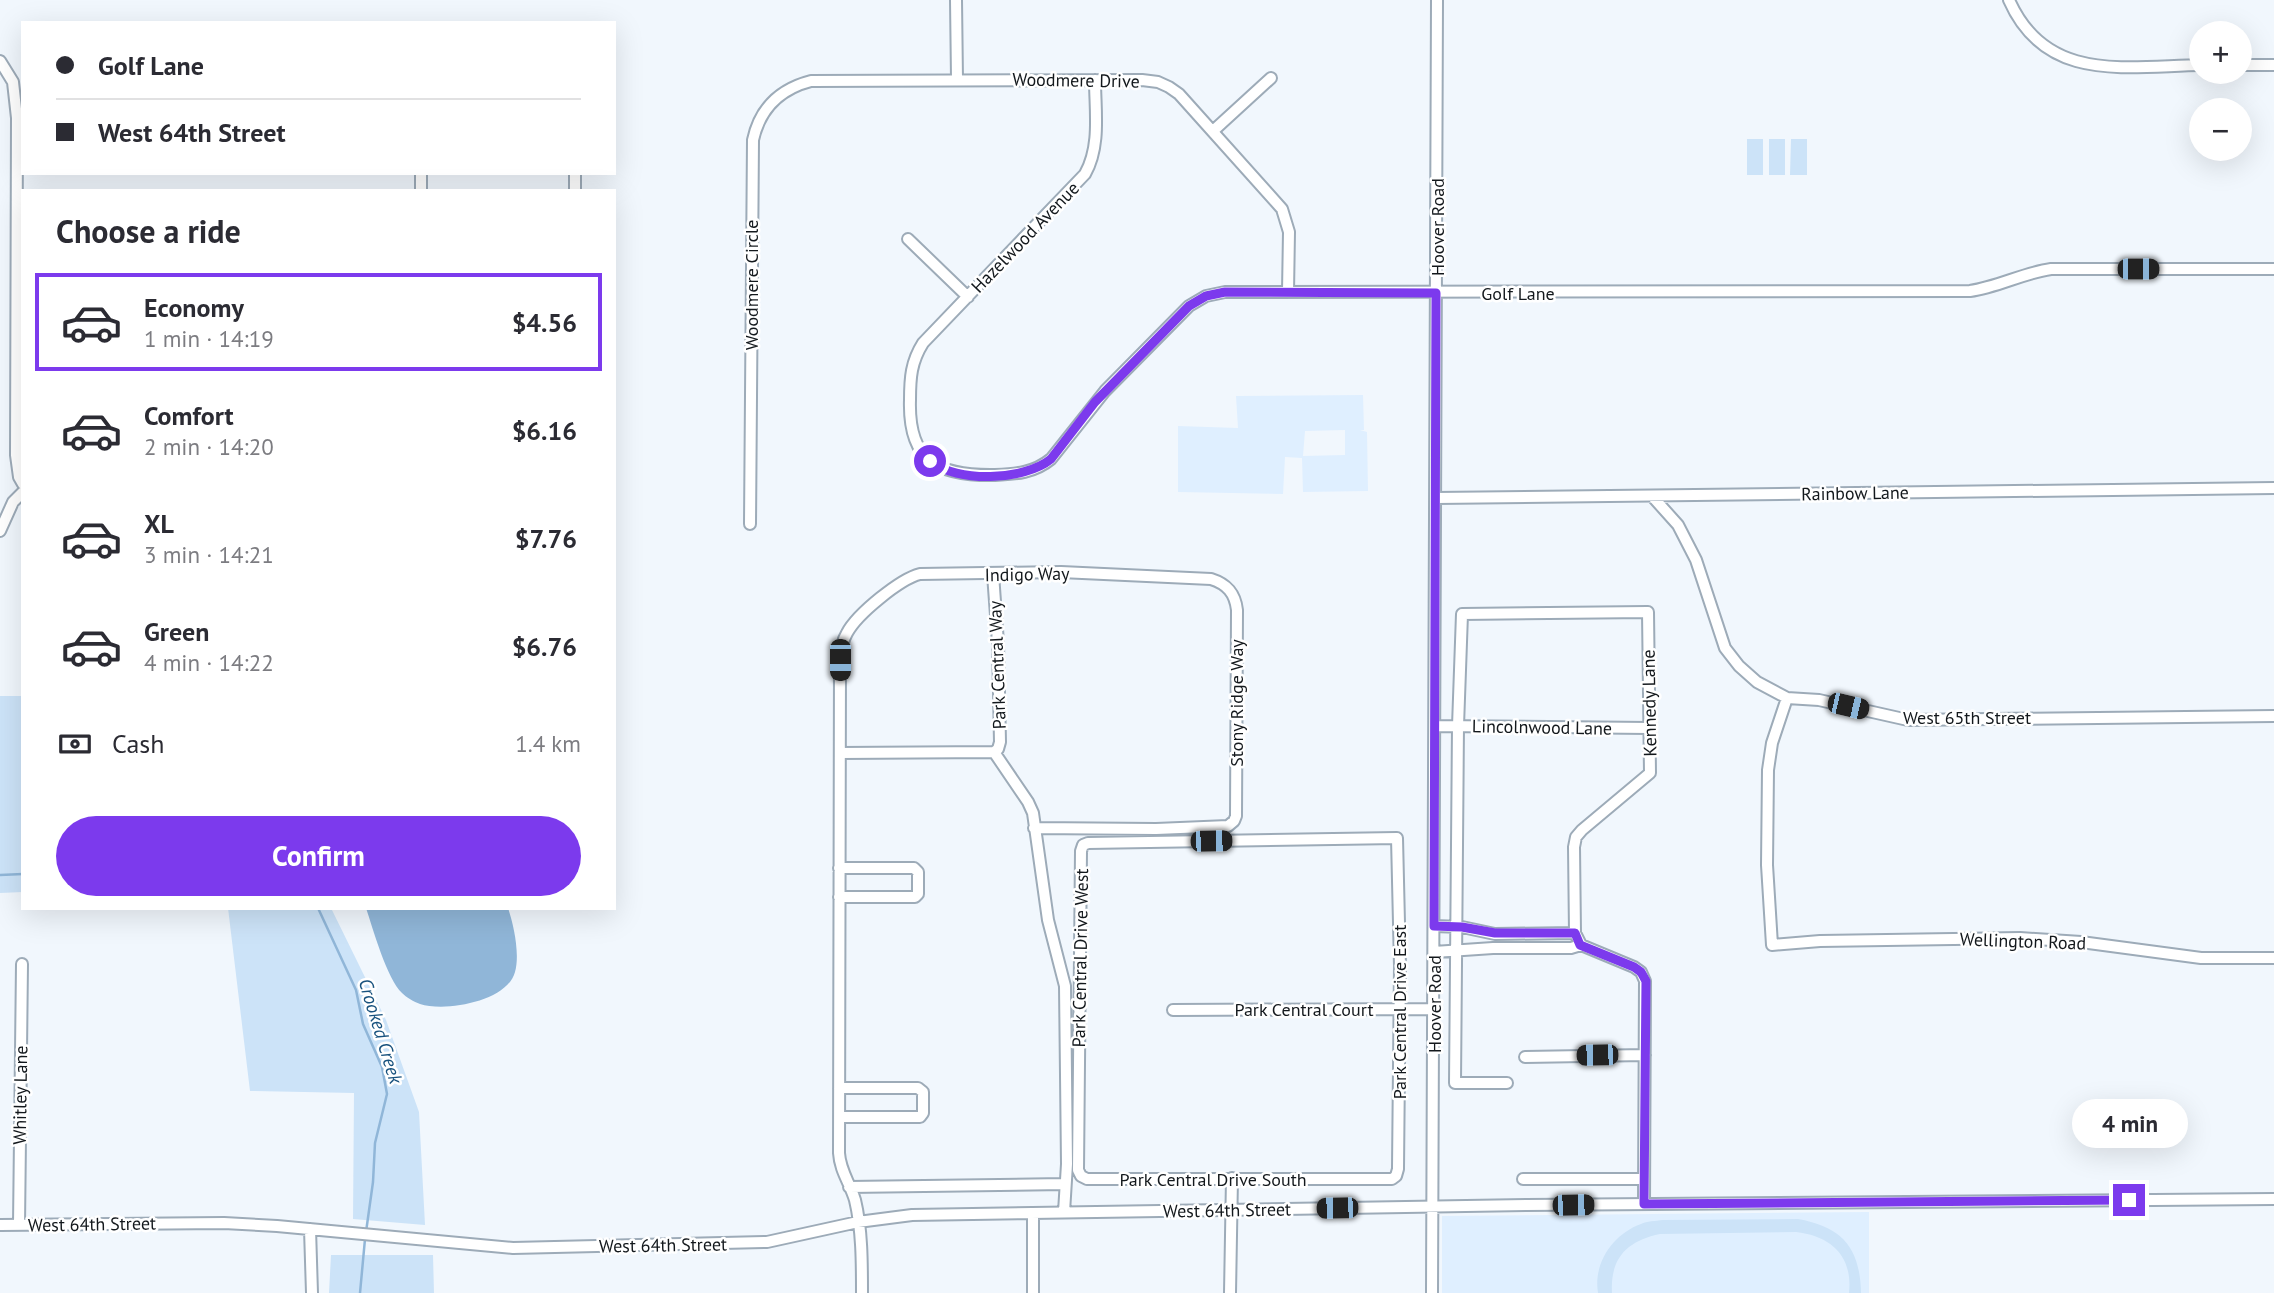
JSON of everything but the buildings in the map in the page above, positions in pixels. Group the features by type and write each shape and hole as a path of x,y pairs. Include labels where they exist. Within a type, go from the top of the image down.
{"street":[{"path":"956,0 957,79"},
{"name":"Hoover Road","path":"1432,1293 1437,0"},
{"path":"2009,0 2027,31 2044,47 2064,59 2100,66 2189,65"},
{"path":"0,61 13,82 19,106 20,264 16,455 21,480"},
{"path":"2252,65 2274,65"},
{"path":"1213,131 1271,78"},
{"name":"Woodmere Drive","path":"816,81 1095,79 1146,80 1169,87 1179,94 1275,199 1285,216 1289,232 1288,292"},
{"name":"Hazelwood Avenue","path":"910,375 914,358 923,343 1087,170 1095,144 1095,79"},
{"name":"Woodmere Circle","path":"750,524 753,140 760,118 774,99 797,84 816,81"},
{"path":"908,239 968,297"},
{"name":"Golf Lane","path":"910,375 911,428 918,447 927,458 942,469 966,475 1022,474 1051,459 1105,391 1197,300 1225,292 1970,291 1992,287 2032,272 2052,269 2274,269"},
{"name":"Rainbow Lane","path":"1436,498 2274,488"},
{"path":"0,531 13,502 21,494"},
{"name":"West 65th Street","path":"1652,496 1678,525 1696,561 1725,648 1739,666 1757,682 1787,698 1819,700 1908,720 2274,716"},
{"name":"Indigo Way","path":"840,753 840,660 847,632 859,617 915,575 1061,572 1211,579 1226,586"},
{"name":"Park Central Way","path":"993,574 998,643 1000,742 994,752"},
{"name":"Stony Ridge Way","path":"1034,828 1156,830 1228,826 1233,823 1236,816 1237,607 1226,586"},
{"name":"Kennedy Lane","path":"1462,614 1647,612 1650,774 1576,837 1575,933 1580,945"},
{"name":"Hoover Road","path":"1462,614 1458,726 1455,1083 1507,1083"},
{"name":"Wellington Road","path":"1787,698 1772,743 1768,770 1767,865 1772,945 2020,938 2061,940 2201,958 2274,958"},
{"name":"Lincolnwood Lane","path":"1435,726 1649,729"},
{"path":"862,1293 862,1262 855,1203 839,1161 840,753 994,752 1028,802 1033,813 1048,920 1065,986 1064,1212"},
{"name":"Park Central Drive East","path":"1387,1179 1396,1176 1398,1169 1397,838"},
{"name":"Park Central Drive West","path":"1081,1176 1078,1170 1078,1142 1083,845 1397,838"},
{"path":"839,869 914,868 918,872 918,894 915,898 839,898"},
{"path":"1434,926 1456,926 1495,933 1575,933"},
{"path":"1434,953 1493,948 1571,948 1580,945 1641,972 1646,981 1644,1204"},
{"name":"Whitley Lane","path":"19,1225 22,964"},
{"name":"Park Central Court","path":"1174,1010 1434,1009"},
{"path":"1525,1056 1645,1055"},
{"path":"839,1088 921,1089 922,1114 920,1117 839,1117"},
{"name":"Park Central Drive South","path":"1081,1176 1087,1179 1387,1179"},
{"path":"1230,1293 1231,1178"},
{"path":"1523,1179 1644,1179"},
{"path":"849,1187 1064,1184"},
{"name":"West 64th Street","path":"0,1225 224,1223 513,1248 755,1243 776,1241 858,1222 912,1215 1644,1204 2274,1199"},
{"path":"1033,1213 1033,1293"},
{"path":"310,1229 312,1293"}],"shaded area":[{"path":"1747,139 1763,139 1763,175 1747,175"},
{"path":"1769,139 1785,139 1785,175 1769,175"},
{"path":"1791,139 1807,139 1807,175 1790,175"},
{"path":"1363,395 1364,430 1360,430 1367,432 1368,491 1303,492 1302,458 1285,457 1283,494 1178,492 1178,426 1238,428 1236,396","holes":["1345,430 1345,455 1303,456 1305,431"]},
{"path":"0,696 21,696 21,892 0,893"},
{"path":"228,910 332,910 386,1020 419,1112 425,1225 353,1219 354,1093 250,1091"},
{"path":"367,910 509,910 517,949 515,972 510,982 500,991 474,1002 444,1007 418,1003 402,993 391,977"},
{"path":"1869,1212 1869,1293 1442,1293 1442,1216"},
{"path":"1798,1219 1826,1227 1846,1242 1857,1263 1861,1293 1849,1293 1847,1268 1837,1250 1820,1238 1796,1232 1660,1234 1648,1237 1623,1253 1614,1270 1612,1293 1598,1293 1599,1271 1607,1251 1622,1235 1643,1223 1663,1220"},
{"path":"331,1255 433,1255 434,1293 329,1293"}],"waterway":[{"name":"Crooked Creek","path":"0,875 21,874"},
{"name":"Crooked Creek","path":"319,910 356,990 363,1024 382,1067 387,1094 375,1143 366,1232"},
{"name":"Crooked Creek","path":"360,1293 365,1239"}],"route":[{"path":"930,461 942,469 966,475 1018,474 1040,467 1051,459 1105,391 1189,306 1215,293 1436,293 1434,926 1462,927 1495,933 1575,933 1580,945 1641,972 1646,981 1644,1204 2129,1200"}]}
